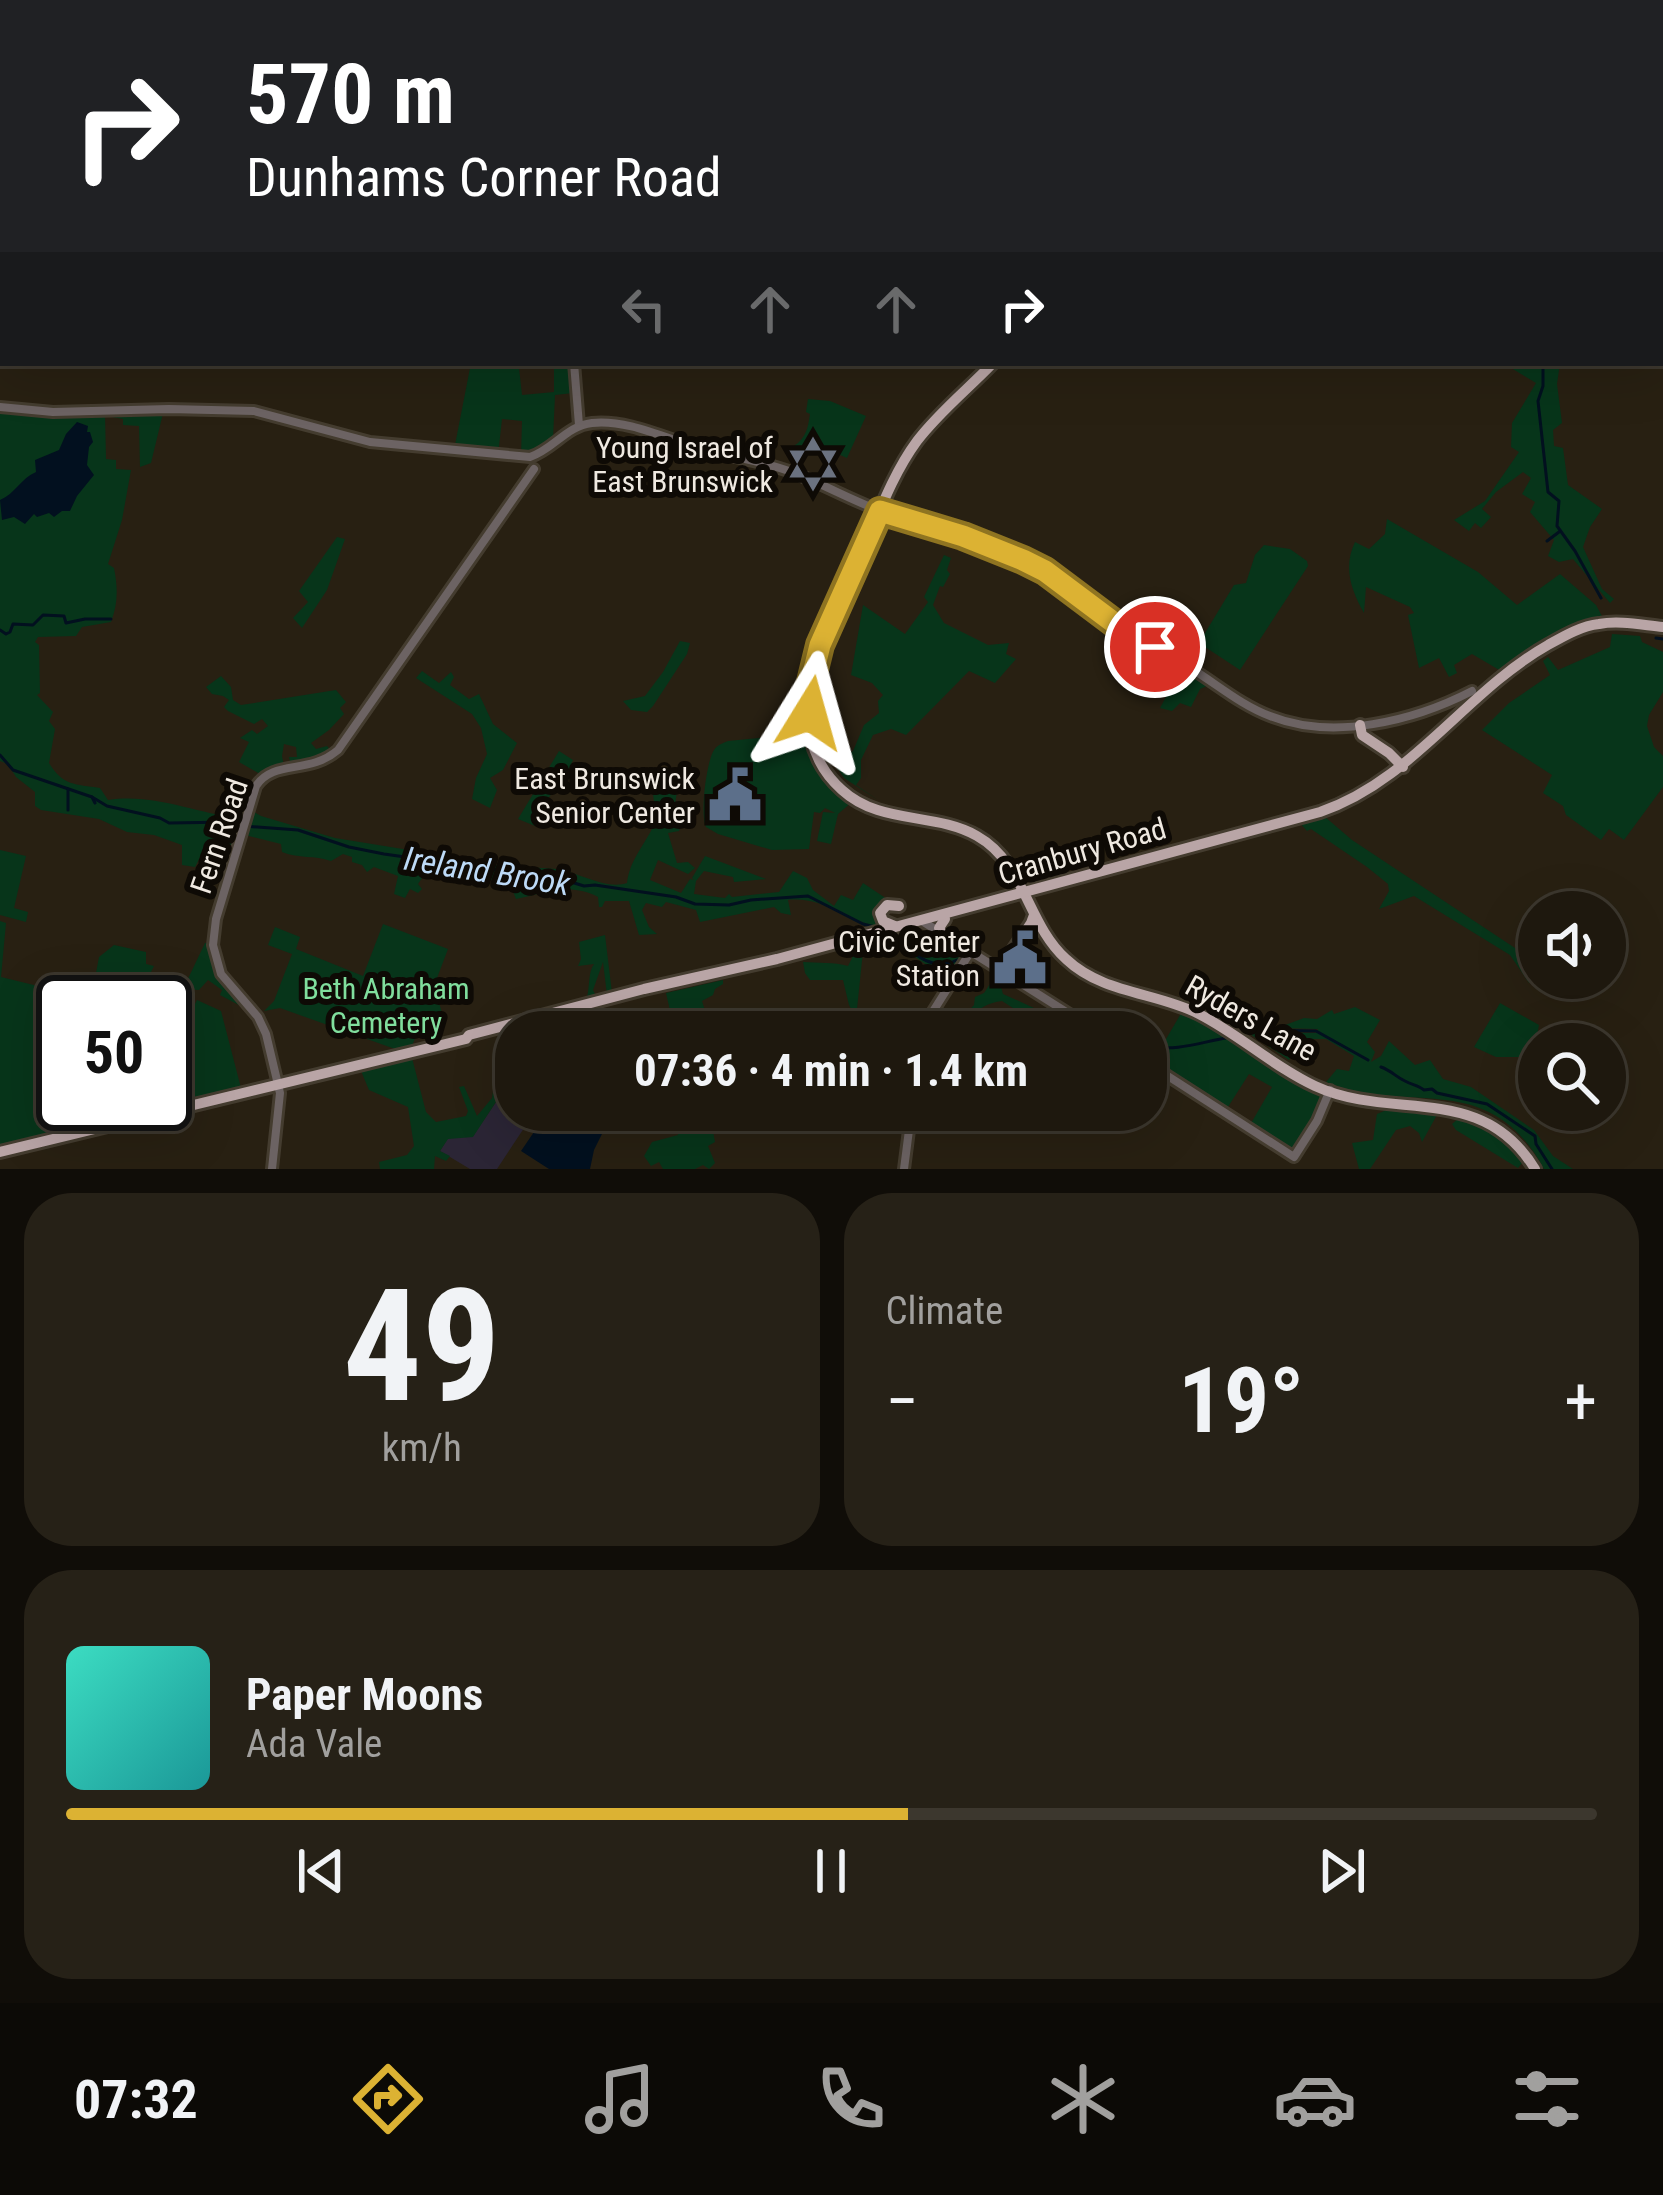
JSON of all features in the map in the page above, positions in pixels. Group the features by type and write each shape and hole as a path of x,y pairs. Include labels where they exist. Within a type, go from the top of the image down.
{"main road":[{"path":"990,366 939,415 898,469 820,645 810,686 812,733 825,768 853,799 884,813 964,830 997,851 1024,894"},
{"name":"Cranbury Road","path":"580,1011 713,981 1328,809 1408,769 1486,688 1564,635 1600,623 1663,628"},
{"name":"Cranbury Road","path":"1408,769 1462,703 1536,658 1581,634 1608,628 1663,628"},
{"path":"1360,725 1362,735 1408,769"},
{"name":"Ryders Lane","path":"812,733 834,775 857,796 886,809 965,825 1006,854 1055,948 1082,972 1202,1015 1297,1077 1330,1090 1435,1103 1477,1114 1507,1129 1537,1169"},
{"name":"Cranbury Road","path":"466,1039 556,1011 945,920 1024,894"},
{"name":"Ryders Lane","path":"1024,894 1054,940 1083,968 1109,981 1193,1006 1330,1090"},
{"path":"899,905 885,906 880,916 887,924 904,926"},
{"path":"1000,970 1034,911"},
{"path":"942,933 939,928 945,920"},
{"name":"Cranbury Road","path":"0,1152 495,1032"}],"street":[{"path":"574,366 579,424"},
{"path":"0,407 53,412 240,410 370,442 530,457 579,424 620,423 673,442 785,470 880,511 963,536 1037,567 1117,625 1267,715 1302,725 1360,725 1462,703"},
{"name":"Fern Road","path":"272,1169 279,1085 264,1028 221,974 213,945 216,919 256,786 269,772 314,765 338,750 548,449"},
{"path":"925,922 1065,1011"},
{"path":"933,1011 971,951"},
{"path":"1167,1075 1294,1156 1330,1090"},
{"path":"904,1169 909,1131"}],"shaded area":[{"path":"495,1104 495,1131 522,1131 497,1169 470,1169 440,1151 448,1138 473,1136"}],"green space":[{"path":"470,366 525,366 519,368 522,395 554,392 554,366 570,366 573,393 555,395 553,439 546,445 521,456 522,421 502,419 498,455 454,450"},
{"path":"1508,366 1560,366 1562,423 1553,430 1554,446 1563,448 1568,485 1602,509 1583,547 1602,589 1614,599 1610,603 1573,559 1559,562 1548,556 1554,540 1530,512 1535,502 1522,494 1531,478 1523,472 1482,509 1491,517 1481,528 1475,523 1469,531 1454,520 1485,501 1519,452 1511,447 1512,423 1536,383"},
{"path":"808,399 830,401 866,416 847,458 831,451 828,457 812,451 804,454 794,446 807,428"},
{"path":"164,409 151,463 140,467 139,426 123,425 123,419 112,417 112,410"},
{"path":"0,410 105,414 106,459 116,460 116,469 131,470 108,564 114,568 117,589 111,622 82,627 76,636 38,637 37,695 53,712 49,763 65,780 100,788 108,800 158,801 239,818 234,845 207,844 195,867 182,865 182,845 127,832 99,819 41,810 35,806 35,792 0,761"},
{"path":"1387,519 1478,572 1517,605 1560,574 1596,605 1603,618 1562,631 1501,671 1472,654 1454,665 1457,673 1449,677 1439,658 1419,668 1410,607 1366,587 1364,613 1350,578 1355,542 1369,549 1385,534"},
{"path":"337,537 345,539 327,590 302,628 293,618 308,602 299,591"},
{"path":"1264,545 1290,549 1308,566 1240,670 1199,643 1234,585 1246,583 1255,555"},
{"path":"944,555 951,558 950,574 933,605 944,623 988,645 1009,643 1006,654 1016,659 995,683 969,671 906,735 891,729 873,735 856,785 878,800 844,778 833,762 853,751 864,725 879,713 883,695 872,683 851,675 863,605 905,634 928,602 924,597"},
{"path":"1612,634 1640,636 1642,642 1663,652 1663,692 1647,726 1654,747 1663,756 1663,787 1624,840 1609,829 1601,840 1566,815 1563,806 1543,793 1552,775 1482,730 1509,703 1550,675 1543,661 1548,657 1558,670 1610,647"},
{"path":"680,641 690,643 687,654 653,706 647,712 631,710 623,701 645,696"},
{"path":"1182,667 1209,685 1200,689 1191,707 1180,703 1172,711 1160,708"},
{"path":"422,671 439,683 451,672 450,685 469,699 479,694 493,724 517,743 503,770 490,778 497,790 490,808 472,799 487,754 481,728 472,714 416,678"},
{"path":"221,676 231,687 233,700 241,705 336,690 346,702 340,708 344,714 311,743 316,749 327,746 333,753 291,766 289,757 297,757 296,747 284,744 284,766 260,774 239,762 249,742 240,738 268,726 262,719 254,724 224,707 229,700 206,687"},
{"path":"812,733 817,753 852,802 838,814 831,844 817,841 823,812 835,813 825,808 814,812 809,849 772,850 706,827 706,780 716,747 728,741"},
{"path":"559,751 573,760 543,805 540,828 518,819"},
{"path":"667,774 678,784 673,819 682,822 679,831 668,833 677,863 688,862 695,868 688,874 658,860 650,880 681,893 694,880 705,856 766,879 734,882 733,877 704,871 694,894 725,898 779,892 793,871 807,878 813,890 834,906 841,895 853,900 863,883 890,901 881,928 801,900 788,900 791,915 774,907 700,922 696,910 666,902 662,907 646,903 642,910 657,934 639,935 629,901 605,901 599,907 598,897 568,889 516,899 509,881 435,867 431,879 422,878 418,884 422,889 418,893 410,889 405,898 394,894 398,876 374,867 367,872 352,857 343,854 331,861 295,856 282,852 281,844 241,834 249,809 335,838 409,850 436,861 557,869 619,885 627,883 653,827 653,787"},
{"path":"1324,816 1352,840 1518,950 1518,967 1510,955 1414,896 1379,909 1388,884 1299,822"},
{"path":"0,850 26,856 14,908 28,912 26,922 0,915"},
{"path":"0,921 6,923 1,977 36,986 36,1131 62,1131 0,1146"},
{"name":"Beth Abraham Cemetery","path":"383,924 448,949 434,986 443,1016 422,1020 412,1046 395,1049 280,1008 264,1011 274,1001 292,954 268,945 275,927 300,937 296,949 363,976"},
{"path":"910,933 932,948 940,936 965,954 957,968 934,970 896,944 893,937"},
{"path":"605,935 612,993 607,995 603,962 593,990 604,996 590,999 594,964 578,966 579,942"},
{"path":"205,943 214,943 220,969 248,1010 220,995 222,990 208,980 199,990 192,990 190,975"},
{"path":"114,945 146,952 146,964 154,966 150,975 96,975 99,957"},
{"path":"863,951 858,1011 849,1005 843,980 810,980 803,962 848,966 855,952"},
{"path":"723,980 702,1001 705,1011 670,1011 666,993"},
{"path":"992,981 1003,994 1035,1011 1018,1011 1002,1001 968,1011 975,997"},
{"path":"197,1000 221,1011 241,1088 192,1100 192,1010"},
{"path":"1500,1003 1535,1023 1518,1023 1518,1057 1496,1057 1474,1047"},
{"path":"1355,1007 1380,1020 1367,1042 1375,1052 1371,1062 1381,1056 1389,1041 1415,1065 1430,1060 1443,1079 1471,1087 1518,1119 1518,1131 1535,1131 1553,1156 1573,1169 1544,1169 1522,1137 1498,1117 1473,1106 1357,1091 1326,1082 1337,1069 1349,1071 1354,1056 1326,1039 1301,1039 1289,1060 1247,1032 1316,1033 1318,1029 1277,1028 1304,1018 1317,1019 1332,1010 1334,1014"},
{"path":"1183,1010 1323,1094 1314,1120 1292,1152 1250,1125 1272,1087 1249,1074 1226,1110 1167,1073 1167,1037"},
{"path":"412,1058 426,1112 436,1122 466,1116 459,1087 464,1086 477,1116 495,1089 495,1103 473,1137 448,1139 440,1151 450,1156 446,1161 435,1156 434,1169 380,1169 379,1162 407,1155 414,1146 408,1107 369,1090 361,1071"},
{"path":"1389,1109 1438,1113 1422,1142 1410,1126 1396,1130 1370,1169 1359,1169 1352,1143 1373,1140 1377,1114"},
{"path":"1459,1118 1498,1135 1523,1162 1518,1168 1456,1130 1452,1124"},
{"path":"677,1131 713,1131 715,1142 708,1146 715,1163 709,1169 703,1165 663,1169 659,1162 651,1166 644,1156 652,1142 678,1135"}],"water":[{"path":"77,422 90,432 93,442 87,465 94,475 70,511 54,517 34,514 25,524 14,517 2,520 0,500 36,472 35,460 59,450"},
{"path":"535,1131 604,1131 590,1169 549,1169 521,1151"}],"waterway":[{"path":"1543,366 1538,401 1548,492 1559,501 1557,526 1601,598"},
{"path":"1547,541 1559,532"},
{"path":"0,630 6,634 13,624 33,625 43,615 64,616 66,623 111,619"},
{"path":"1656,638 1663,639"},
{"name":"Ireland Brook","path":"0,755 13,770 92,797 95,803"},
{"path":"68,789 68,810"},
{"name":"Ireland Brook","path":"92,797 107,806 169,823 232,822 298,830 384,854 520,877 543,875 558,882 676,897 695,904 808,896 879,928"},
{"name":"Ireland Brook","path":"897,939 932,963 957,960"},
{"name":"Ireland Brook","path":"1243,1030 1316,1031 1368,1060"},
{"name":"Ireland Brook","path":"1167,1048 1226,1038"},
{"name":"Ireland Brook","path":"1381,1067 1424,1090 1487,1104 1535,1136 1552,1169"}],"place":[{"name":"Young Israel of East Brunswick","path":"813,464"},
{"name":"East Brunswick Senior Center","path":"735,795"},
{"name":"Civic Center Station","path":"1020,958"}],"route":[{"path":"810,713 810,686 820,645 880,511 1023,560 1155,647"}]}
